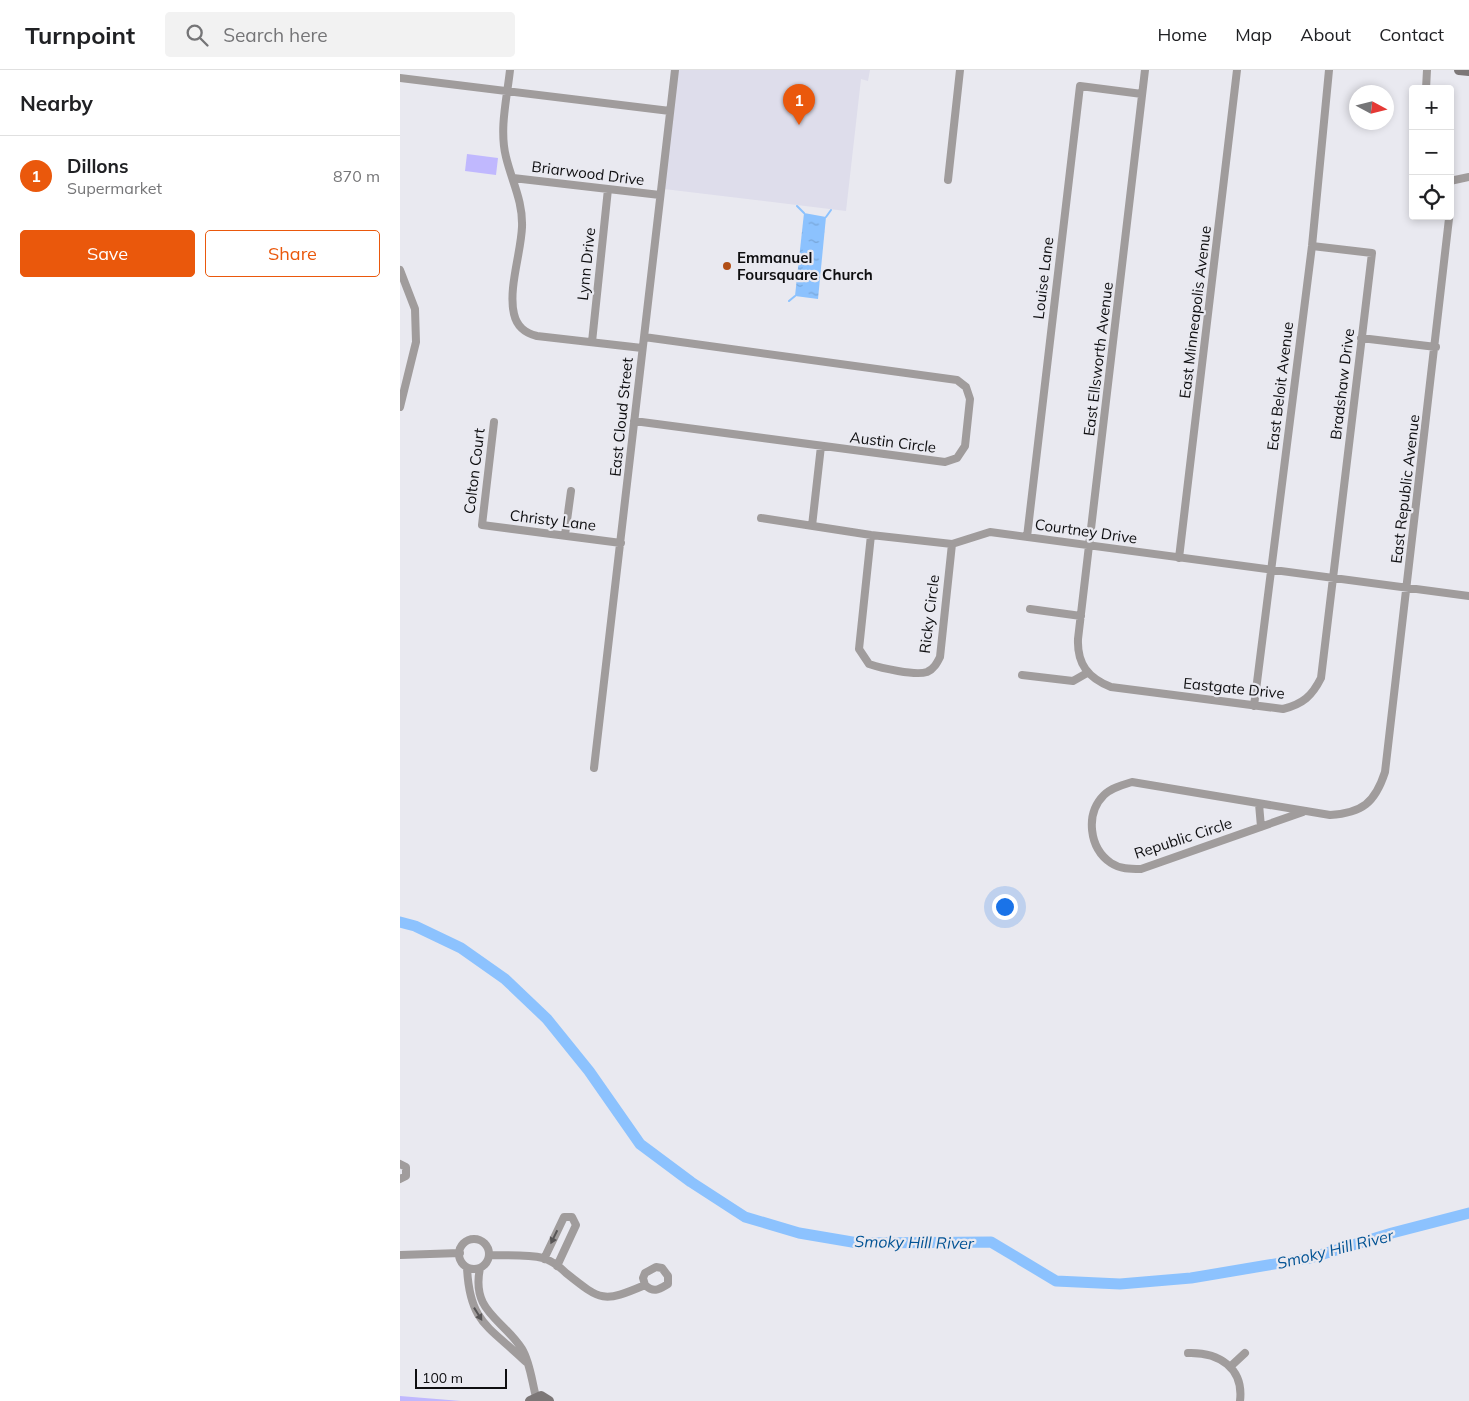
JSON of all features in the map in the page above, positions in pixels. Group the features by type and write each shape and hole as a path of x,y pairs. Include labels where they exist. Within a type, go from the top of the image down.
{"street":[{"path":"510,70 504,121 505,156 522,204 522,227 513,308 517,323 530,334 642,348"},
{"name":"East Cloud Street","path":"594,768 675,70"},
{"path":"948,180 960,70"},
{"name":"East Ellsworth Avenue","path":"1087,673 1078,650 1145,70"},
{"name":"East Minneapolis Avenue","path":"1179,558 1238,70"},
{"name":"East Beloit Avenue","path":"1254,706 1312,246 1329,70"},
{"path":"1426,85 1427,70"},
{"path":"1459,70 1469,71"},
{"path":"400,78 670,111"},
{"name":"Louise Lane","path":"1027,536 1080,86 1142,94"},
{"path":"1454,180 1469,177"},
{"name":"Briarwood Drive","path":"513,178 660,195"},
{"name":"Lynn Drive","path":"592,342 608,189"},
{"name":"East Republic Avenue","path":"1385,772 1436,347 1449,220"},
{"name":"Bradshaw Drive","path":"1312,246 1372,254 1333,577"},
{"path":"400,270 415,308 416,342 400,407"},
{"name":"Austin Circle","path":"634,421 951,462 962,453 965,446 969,392 961,382 644,337"},
{"path":"1361,338 1436,347"},
{"name":"Colton Court","path":"482,525 494,422"},
{"path":"812,526 821,446"},
{"path":"565,535 571,491"},
{"name":"Courtney Drive","path":"761,518 871,535 952,544 990,532 1027,536 1469,596"},
{"name":"Christy Lane","path":"482,525 620,542"},
{"name":"Ricky Circle","path":"871,535 859,649 868,664 918,672 930,670 936,666 940,657 952,544"},
{"name":"Eastgate Drive","path":"1087,673 1098,682 1111,687 1283,709 1297,706 1313,695 1321,678 1333,577"},
{"path":"1030,609 1082,616"},
{"path":"1022,675 1073,682 1087,673"},
{"name":"Republic Circle","path":"1303,812 1141,869 1126,869 1112,864 1100,853 1093,840 1092,824 1096,808 1104,796 1117,786 1132,782 1330,815 1348,814 1364,806 1379,792 1385,772"},
{"path":"1259,804 1261,827"},
{"path":"400,1164 406,1167 407,1172 406,1176 400,1179"},
{"path":"544,1258 564,1217 572,1217 576,1225 558,1266"},
{"path":"467,1268 480,1268 486,1263 489,1255 486,1246 478,1240 464,1244 460,1253 461,1261 467,1268 468,1292 474,1310 484,1324 528,1363"},
{"path":"400,1255 460,1253"},
{"path":"489,1255 544,1258 558,1266 588,1291 601,1296 617,1297 645,1285"},
{"path":"480,1268 478,1281 480,1297 488,1312 522,1349 528,1363 533,1399 545,1398 549,1401"},
{"path":"1231,1366 1245,1352"},
{"path":"1188,1353 1220,1358 1231,1366 1236,1371 1240,1401"}],"shaded area":[{"path":"678,70 870,70 868,81 861,79 846,211 664,189"},
{"path":"467,154 498,158 496,175 465,171"},
{"path":"400,1396 461,1401 400,1401"}],"water":[{"path":"804,213 826,217 818,299 795,296"}],"waterway":[{"path":"797,206 804,213"},
{"path":"826,217 831,210"},
{"path":"789,301 795,296"},
{"name":"Smoky Hill River","path":"400,922 415,926 461,948 505,979 547,1019 589,1071 640,1144 691,1182 745,1217 799,1233 858,1243 991,1242 1056,1281 1120,1284 1191,1278 1310,1258 1392,1233 1469,1213"}],"place":[{"name":"Dillons","path":"799,125"},
{"name":"Emmanuel Foursquare Church","path":"727,266"}]}
